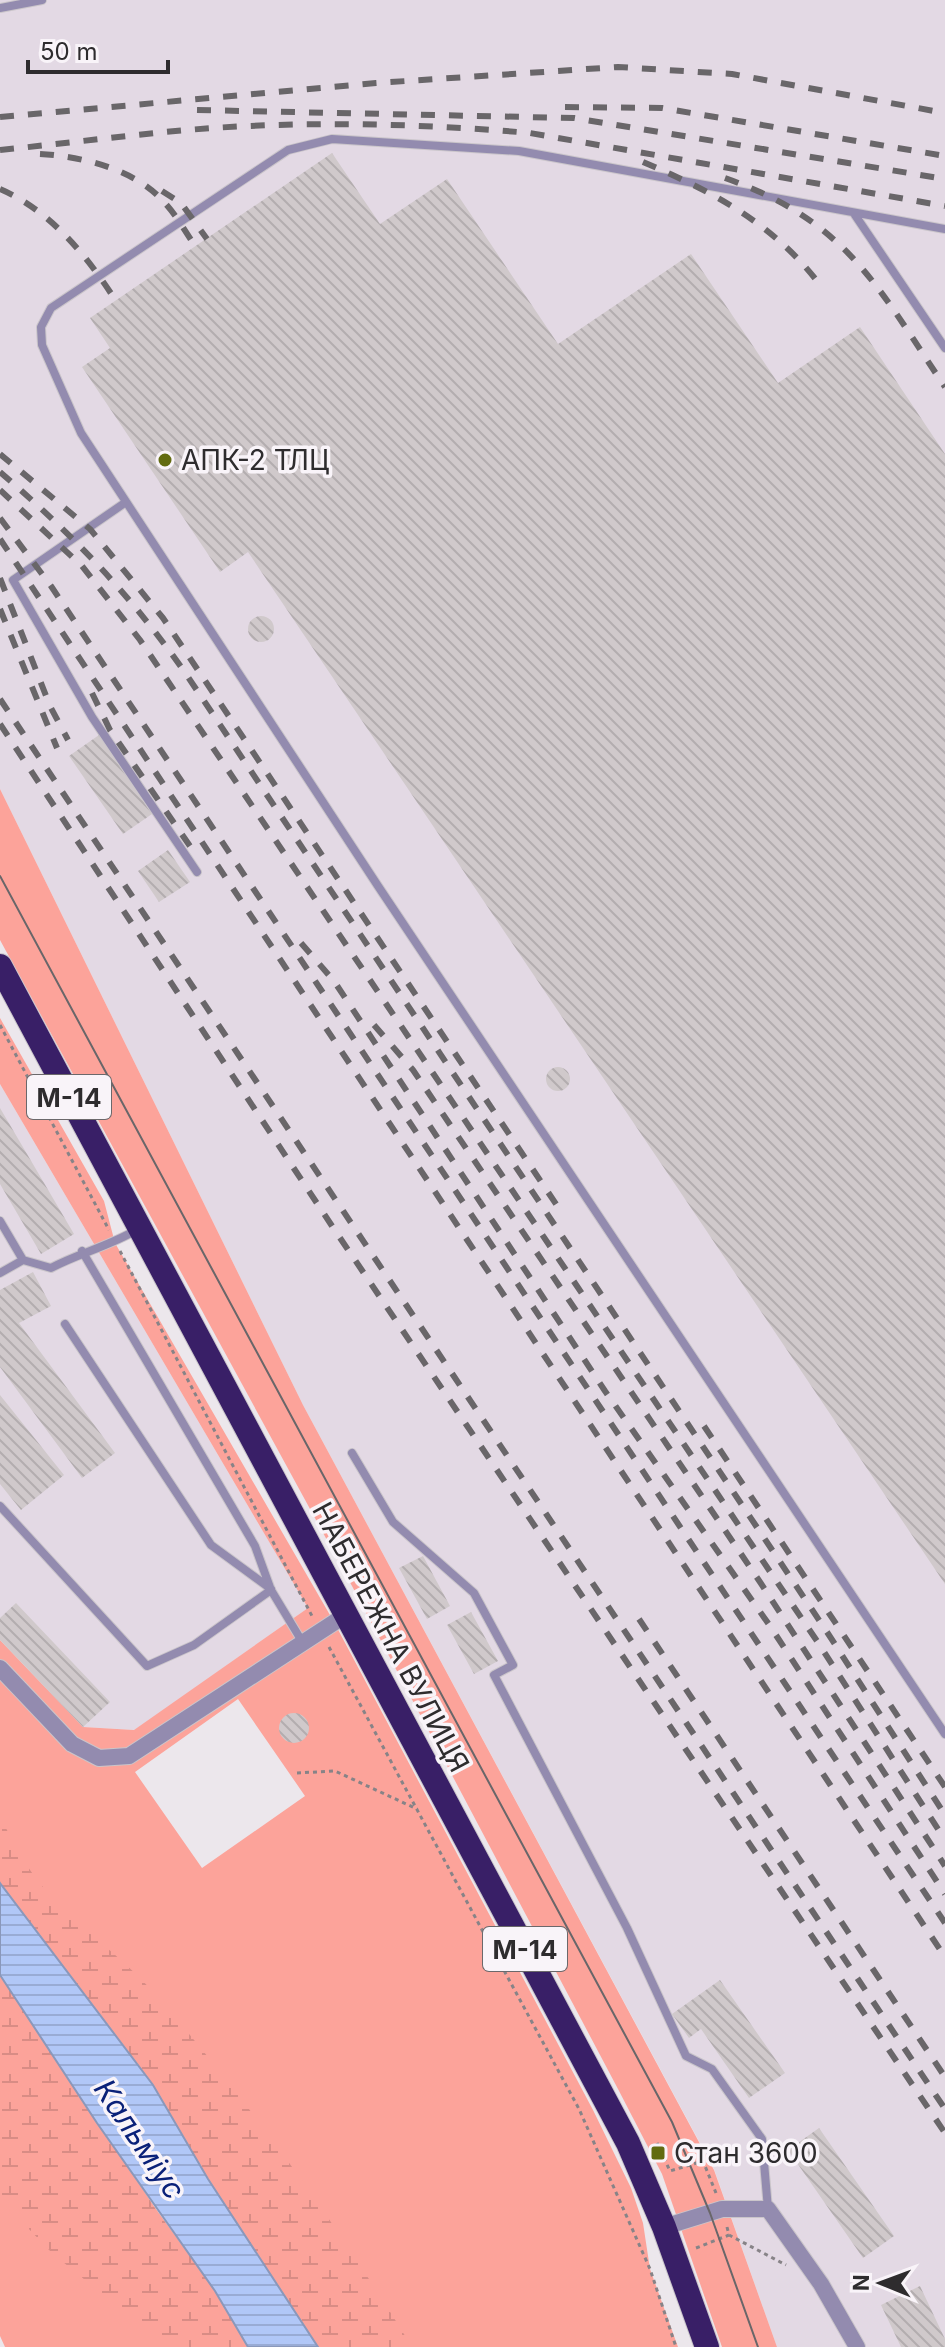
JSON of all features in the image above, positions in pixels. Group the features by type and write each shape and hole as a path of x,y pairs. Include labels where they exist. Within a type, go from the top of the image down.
{"highway":[{"name":"НАБЕРЕЖНА ВУЛИЦЯ","path":"0,966 344,1616 628,2143 664,2227 707,2347"}],"street":[{"path":"0,1668 72,1744 99,1758 114,1759 142,1749 237,1683 344,1616"},
{"path":"664,2227 739,2206 768,2209 821,2284 857,2347"}],"lane":[{"path":"0,8 42,0"},
{"path":"945,229 855,215 519,151 332,139 288,150 51,308 41,327 42,345 81,433 945,1734"},
{"path":"855,215 945,348"},
{"path":"126,502 13,580 92,717 197,872"},
{"path":"0,1221 23,1260 51,1268 82,1251 115,1243 138,1229"},
{"path":"82,1251 255,1546 271,1590 303,1643"},
{"path":"0,1273 23,1260"},
{"path":"65,1324 211,1545 271,1590"},
{"path":"352,1453 393,1522 474,1593 513,1665 494,1675 627,1928 686,2056 712,2069 762,2139 768,2209"},
{"path":"0,1506 147,1666 194,1645 271,1590"}],"path":[{"path":"0,1025 320,1632 579,2109 650,2269 676,2347"},
{"path":"297,1773 335,1771 417,1809"},
{"path":"657,2143 670,2171 703,2161"},
{"path":"729,2235 821,2284"}],"shaded area":[{"path":"0,0 945,0 945,2347 777,2347 714,2169 303,1405 0,789"},
{"path":"0,1084 308,1608 135,1730 83,1727 0,1640"}],"green space":[{"path":"0,789 303,1405 714,2170 777,2347 722,2347 662,2174 352,1586 0,940"},
{"path":"0,1018 104,1201 115,1243 334,1622 593,2110 631,2188 643,2223 650,2269 678,2347 318,2347 153,2085 0,1883 0,1640 83,1727 134,1730 308,1608 0,1084","holes":["238,1699 305,1796 202,1868 135,1772"]},
{"path":"0,1817 43,1888 140,1978 225,2078 322,2209 412,2347 318,2347 208,2179 153,2085 0,1883"},
{"path":"0,1975 155,2208 215,2291 248,2347 5,2347 0,2336"},
{"path":"0,1975 155,2208 215,2291 248,2347 167,2347 52,2253 0,2199"}],"water":[{"name":"Кальміус","path":"0,1883 153,2085 208,2179 318,2347 248,2347 215,2291 97,2123 0,1975"}],"building":[{"path":"332,153 380,224 447,179 558,344 691,254 778,383 860,327 945,454 945,1584 248,552 220,572 82,367 110,348 90,318"},
{"path":"261,616 270,620 274,629 270,638 261,642 252,638 248,629 252,620"},
{"path":"99,735 152,814 123,834 69,756"},
{"path":"168,850 190,882 159,902 138,871"},
{"path":"553,1067 563,1067 570,1074 570,1084 563,1091 553,1091 546,1084 546,1074"},
{"path":"0,1108 74,1234 41,1254 0,1184"},
{"path":"33,1272 51,1306 19,1323 115,1453 82,1478 0,1367 0,1290"},
{"path":"0,1395 64,1475 21,1510 0,1484"},
{"path":"423,1556 450,1606 427,1619 399,1568"},
{"path":"16,1603 110,1702 83,1727 0,1640 0,1618"},
{"path":"471,1612 498,1661 474,1674 447,1625"},
{"path":"294,1713 300,1714 308,1722 308,1734 300,1742 294,1743 288,1742 280,1734 279,1728 280,1722 288,1714"},
{"path":"720,1980 785,2073 749,2098 701,2029 689,2038 672,2014"},
{"path":"819,2128 894,2236 863,2258 788,2150"},
{"path":"920,2286 945,2339 945,2347 901,2347 881,2305"}],"tram line":[{"path":"0,876 672,2122 710,2213 758,2347"}],"railway":[{"path":"0,117 376,83 618,67 732,74 945,113"},
{"path":"565,107 662,108 945,156"},
{"path":"197,110 574,118 945,179"},
{"path":"0,150 213,128 332,124 451,127 530,133 945,206"},
{"path":"40,154 89,161 137,180 167,205 195,246"},
{"path":"643,162 716,197 760,225 817,281"},
{"path":"725,178 767,195 830,236 878,288 945,387"},
{"path":"0,189 36,209 66,236 116,301"},
{"path":"162,191 181,203 207,239"},
{"path":"0,454 90,529 163,618 562,1213"},
{"path":"0,472 98,566 142,615 184,671 827,1632 945,1815"},
{"path":"0,490 82,566 140,640 819,1644 945,1840"},
{"path":"0,518 51,586 945,1923"},
{"path":"0,539 945,1957"},
{"path":"0,578 50,706 68,740"},
{"path":"0,609 57,748"},
{"path":"92,693 110,730 192,849"},
{"path":"0,699 945,2109"},
{"path":"0,724 332,1226 945,2133"},
{"path":"301,943 334,981 605,1391 770,1626 945,1894"},
{"path":"374,1025 413,1070 760,1582 945,1866"},
{"path":"704,1426 945,1787"},
{"path":"639,1619 945,2077"}],"place":[{"name":"АПК-2 ТЛЦ","path":"165,460"},
{"name":"Стан 3600","path":"658,2153"}]}
